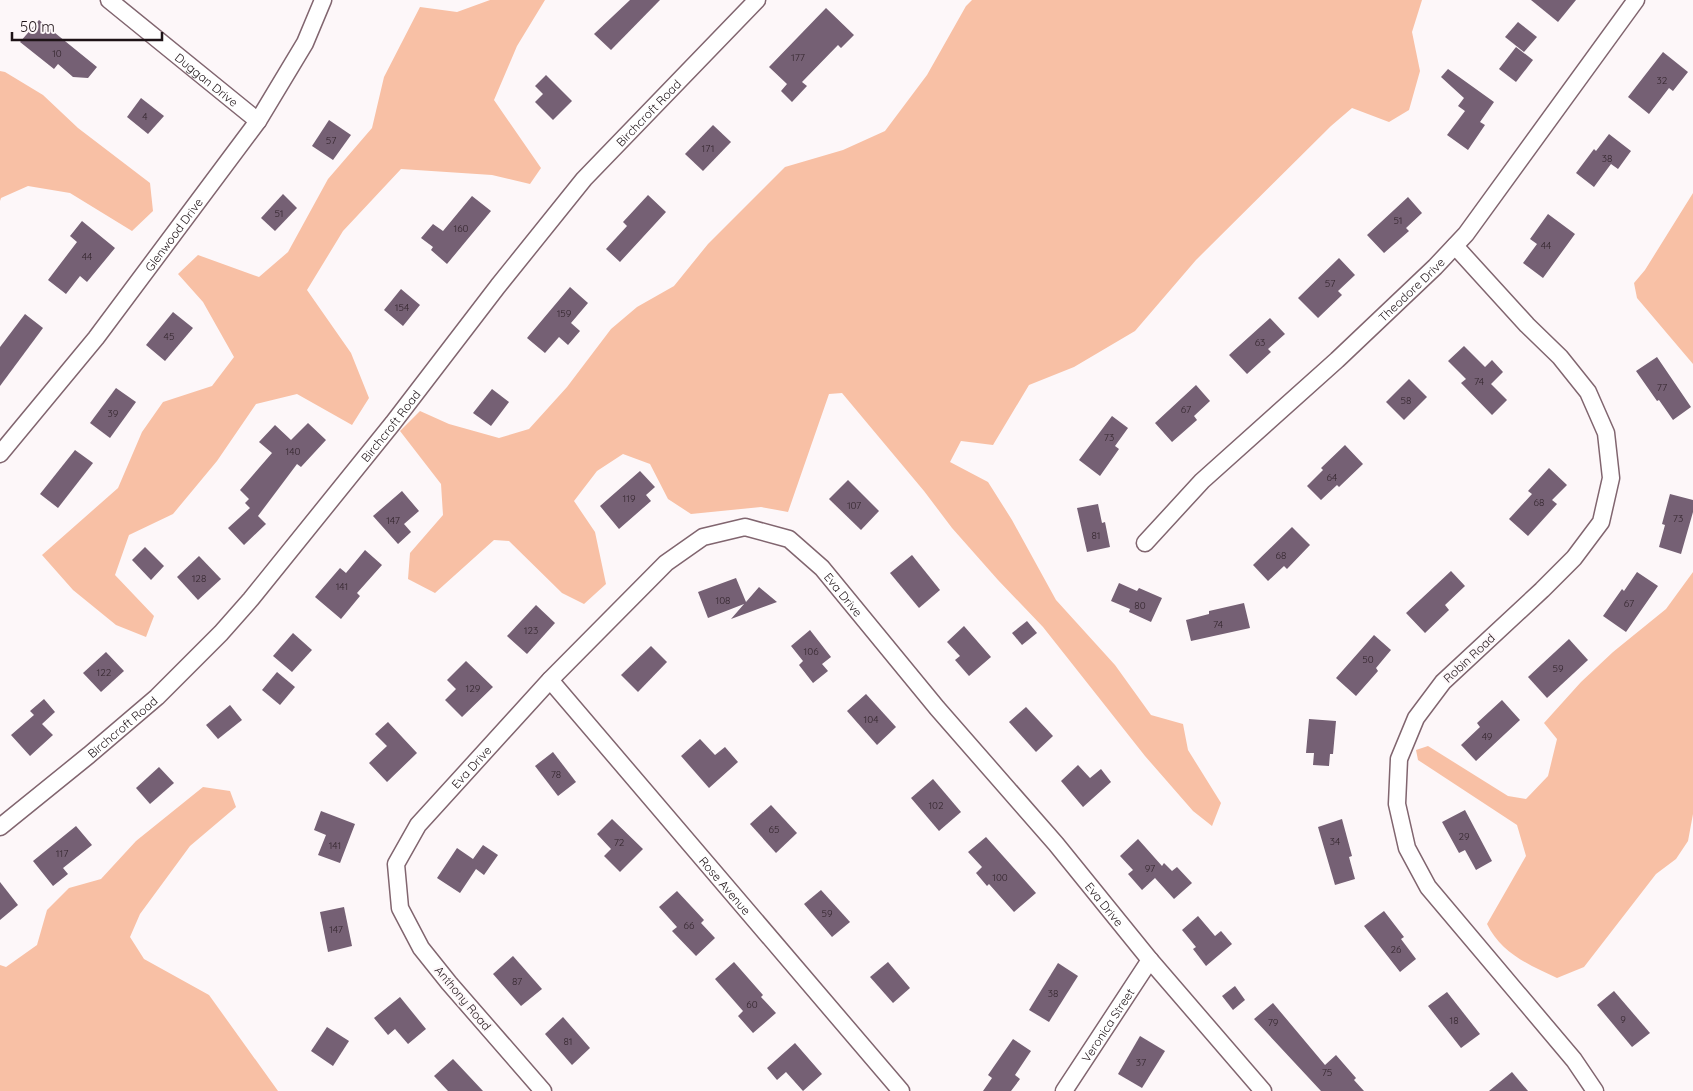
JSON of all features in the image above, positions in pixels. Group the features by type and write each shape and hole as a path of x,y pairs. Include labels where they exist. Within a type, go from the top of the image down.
{"street":[{"name":"Duggan Drive","path":"109,0 258,121"},
{"name":"Glenwood Drive","path":"2,449 96,338 258,121 305,43 324,0"},
{"name":"Birchcroft Road","path":"0,827 157,697 221,633 251,599 393,423 498,286 584,179 757,0"},
{"name":"Theodore Drive","path":"1145,543 1202,481 1337,360 1435,267 1466,234 1636,0"},
{"name":"Robin Road","path":"1454,246 1527,325 1560,357 1588,392 1606,433 1610,478 1601,522 1574,558 1443,682 1416,718 1399,759 1397,804 1407,848 1428,887 1574,1060 1595,1091"},
{"name":"Eva Drive","path":"399,895 396,864 418,825 550,680 666,563 702,537 745,527 788,539 822,568 937,708 1056,844 1150,960 1263,1091"},
{"name":"Rose Avenue","path":"550,680 901,1091"},
{"name":"Anthony Road","path":"399,895 400,908 421,948 543,1091"},
{"name":"Veronica Street","path":"1064,1091 1150,960"}],"shaded area":[{"path":"490,0 545,0 517,46 494,100 541,168 530,184 492,175 401,169 343,231 307,290 351,353 369,398 352,425 297,394 256,404 217,461 173,514 129,535 115,575 154,616 146,637 116,625 73,590 42,555 118,488 142,432 163,402 212,386 234,357 203,302 178,274 198,255 259,277 288,252 328,179 372,128 384,77 420,7 457,12"},
{"path":"972,0 1422,0 1412,32 1420,71 1409,110 1389,122 1352,108 1331,126 1196,260 1135,331 1074,367 1029,385 993,445 961,441 950,462 988,482 1012,520 1056,600 1115,665 1151,715 1183,724 1188,750 1221,803 1212,826 1193,811 1145,756 1043,627 952,528 924,491 842,393 829,394 788,512 761,507 691,514 668,499 650,464 623,454 597,471 574,501 595,532 606,584 584,604 562,593 509,541 494,540 435,593 408,579 410,553 443,515 441,484 400,431 420,411 449,424 499,438 529,429 567,387 611,329 637,307 674,286 708,244 785,167 843,150 885,131 927,75 966,6"},
{"path":"0,71 5,72 43,95 78,128 150,183 153,211 132,231 70,193 28,186 1,198 0,201"},
{"path":"1693,193 1693,364 1637,298 1634,283 1645,270"},
{"path":"1693,572 1693,814 1688,841 1676,859 1656,874 1584,967 1557,978 1517,957 1500,943 1487,924 1526,856 1517,825 1418,760 1416,750 1428,746 1508,796 1526,799 1548,776 1557,739 1544,723 1581,682 1613,652 1666,609"},
{"path":"203,787 230,791 236,807 190,846 140,914 130,937 144,959 209,995 278,1091 0,1091 0,965 6,967 37,945 47,910 69,888 101,879 136,841"}],"building":[{"path":"630,0 660,0 611,50 594,34"},
{"path":"1531,0 1576,0 1558,22"},
{"path":"826,8 854,35 841,48 838,45 802,82 807,86 792,102 781,91 787,84 769,67"},
{"path":"39,20 97,67 88,78 73,77 58,64 54,69 20,42"},
{"path":"1518,22 1537,37 1524,52 1505,37"},
{"path":"1516,47 1533,60 1516,82 1499,69"},
{"path":"1663,52 1688,72 1673,91 1669,88 1649,114 1628,97"},
{"path":"1448,69 1494,102 1480,122 1485,125 1468,150 1447,135 1465,111 1458,106 1464,98 1441,77"},
{"path":"546,75 572,101 553,120 535,102 543,94 535,86"},
{"path":"141,98 164,116 148,134 127,117"},
{"path":"329,120 351,135 333,160 312,146"},
{"path":"713,125 731,142 703,171 685,154"},
{"path":"1609,134 1631,151 1618,169 1611,164 1594,187 1576,173 1594,149 1596,151"},
{"path":"283,194 297,208 275,231 261,218"},
{"path":"648,195 666,212 620,262 606,249 627,226 623,222"},
{"path":"472,196 491,211 447,264 431,250 433,247 421,238 433,224 443,231"},
{"path":"1408,197 1422,213 1406,228 1409,231 1384,253 1367,235"},
{"path":"1548,214 1575,234 1543,278 1523,263 1537,244 1530,239"},
{"path":"82,221 115,248 87,282 80,276 66,294 48,280 77,242 70,236"},
{"path":"1339,258 1355,275 1338,291 1342,295 1318,318 1298,298"},
{"path":"570,287 588,303 571,323 580,331 568,345 559,337 545,353 527,338"},
{"path":"401,289 420,305 403,326 384,310"},
{"path":"173,312 193,328 165,361 146,345"},
{"path":"25,314 43,328 0,386 0,347"},
{"path":"1270,318 1285,334 1268,349 1271,352 1247,374 1229,355"},
{"path":"1464,346 1485,367 1492,360 1503,372 1491,384 1507,400 1492,415 1461,383 1466,379 1448,361"},
{"path":"1657,357 1691,407 1673,420 1636,371"},
{"path":"1409,379 1427,397 1404,420 1386,402"},
{"path":"1196,385 1210,401 1194,416 1197,420 1172,442 1155,423"},
{"path":"116,388 136,402 110,438 90,423"},
{"path":"492,389 509,402 491,426 473,413"},
{"path":"1112,416 1128,428 1115,446 1119,449 1100,476 1079,460"},
{"path":"308,423 326,440 301,467 297,464 258,516 266,524 244,545 228,528 250,508 245,503 249,499 240,490 272,453 259,442 275,425 291,440"},
{"path":"1345,445 1363,464 1339,487 1337,485 1321,500 1307,486 1323,470 1321,468"},
{"path":"75,450 93,463 58,508 40,494"},
{"path":"1549,468 1567,485 1552,500 1557,504 1528,536 1509,519 1532,494 1528,491"},
{"path":"640,471 655,487 646,495 651,501 619,529 600,506"},
{"path":"848,480 879,511 861,530 829,499"},
{"path":"402,491 419,511 404,524 411,532 398,544 373,516"},
{"path":"1670,494 1693,500 1693,512 1681,554 1659,547 1665,525 1662,524"},
{"path":"1098,504 1102,523 1105,522 1110,547 1087,552 1077,508"},
{"path":"1292,527 1310,545 1287,569 1284,566 1268,581 1253,565"},
{"path":"145,547 164,566 151,580 132,560"},
{"path":"365,550 382,565 357,593 360,596 341,619 315,597 340,568 346,573"},
{"path":"912,555 940,590 919,608 890,573"},
{"path":"199,556 221,579 198,600 177,577"},
{"path":"1451,571 1465,586 1445,605 1449,610 1425,633 1406,613"},
{"path":"1637,572 1658,586 1626,632 1603,616"},
{"path":"736,578 746,602 759,587 777,602 731,619 744,604 708,618 698,592"},
{"path":"1119,583 1137,591 1139,588 1162,598 1151,622 1129,612 1130,609 1111,601"},
{"path":"1244,603 1250,628 1191,641 1186,620 1209,614 1209,611"},
{"path":"536,605 555,623 527,654 507,636"},
{"path":"1027,621 1037,633 1022,645 1012,633"},
{"path":"964,626 991,657 969,676 955,660 960,656 947,642"},
{"path":"810,630 831,657 822,664 828,671 813,683 799,665 803,661 791,646"},
{"path":"293,633 312,650 292,672 273,656"},
{"path":"1374,635 1391,650 1376,668 1378,671 1356,696 1336,678"},
{"path":"1569,639 1588,660 1547,698 1528,677"},
{"path":"651,646 667,662 638,692 621,675"},
{"path":"106,652 124,671 101,692 83,673"},
{"path":"466,661 493,687 462,717 445,700 456,689 447,680"},
{"path":"277,672 295,687 280,705 262,690"},
{"path":"866,694 896,727 877,745 847,711"},
{"path":"44,699 55,712 42,724 53,735 30,756 11,735 34,715 30,711"},
{"path":"1502,700 1520,720 1476,761 1461,745 1480,727 1477,723"},
{"path":"230,705 242,720 218,739 206,725"},
{"path":"1026,707 1053,736 1036,752 1009,722"},
{"path":"1309,719 1336,721 1333,754 1330,754 1329,766 1313,765 1314,753 1306,753"},
{"path":"388,722 417,753 387,782 369,763 387,746 375,734"},
{"path":"700,739 715,755 725,747 738,762 709,788 681,756"},
{"path":"553,752 576,782 558,796 535,766"},
{"path":"1078,765 1090,778 1101,769 1111,782 1083,807 1061,781"},
{"path":"159,767 174,783 150,804 136,788"},
{"path":"933,779 961,812 939,831 911,798"},
{"path":"771,805 797,833 776,853 750,824"},
{"path":"1465,810 1492,861 1476,870 1465,850 1459,853 1442,822"},
{"path":"321,811 355,824 340,863 318,855 326,835 314,830"},
{"path":"612,819 643,849 620,872 604,856 611,849 597,834"},
{"path":"1342,819 1352,856 1349,857 1355,879 1335,885 1318,827"},
{"path":"76,826 92,845 63,868 68,874 53,886 33,861"},
{"path":"986,837 1036,893 1014,912 989,884 987,886 976,873 982,867 968,852"},
{"path":"1138,839 1162,866 1164,863 1172,871 1177,867 1192,883 1174,899 1155,878 1142,890 1128,874 1133,870 1120,856"},
{"path":"483,845 498,855 484,875 476,869 460,893 437,878 457,848 473,859"},
{"path":"0,882 18,905 0,920"},
{"path":"821,890 850,922 832,937 804,904"},
{"path":"677,891 704,920 701,923 715,938 696,956 672,931 677,927 659,907"},
{"path":"344,907 352,946 328,952 320,912"},
{"path":"1384,911 1404,937 1401,939 1416,959 1400,972 1364,926"},
{"path":"1198,916 1215,936 1221,931 1232,944 1206,966 1193,949 1196,947 1182,930"},
{"path":"513,956 542,989 521,1006 493,974"},
{"path":"734,962 776,1013 753,1033 738,1016 743,1011 715,979"},
{"path":"888,962 910,988 893,1003 870,977"},
{"path":"1058,963 1078,976 1049,1022 1029,1010"},
{"path":"1235,986 1245,1000 1233,1010 1222,996"},
{"path":"1614,991 1650,1033 1632,1047 1597,1005"},
{"path":"1447,992 1480,1034 1461,1048 1428,1006"},
{"path":"400,997 426,1029 408,1044 395,1029 388,1035 374,1018"},
{"path":"1273,1003 1325,1065 1336,1055 1356,1078 1354,1080 1364,1091 1321,1091 1254,1019"},
{"path":"563,1017 590,1048 572,1065 545,1034"},
{"path":"327,1027 349,1041 333,1066 311,1051"},
{"path":"1140,1036 1165,1051 1142,1088 1118,1074"},
{"path":"1013,1039 1031,1051 1015,1075 1020,1079 1011,1091 983,1091 992,1078 988,1075"},
{"path":"795,1043 822,1074 803,1091 786,1072 777,1080 767,1068"},
{"path":"453,1059 483,1091 448,1091 434,1076"},
{"path":"1512,1072 1528,1091 1489,1091"}]}
